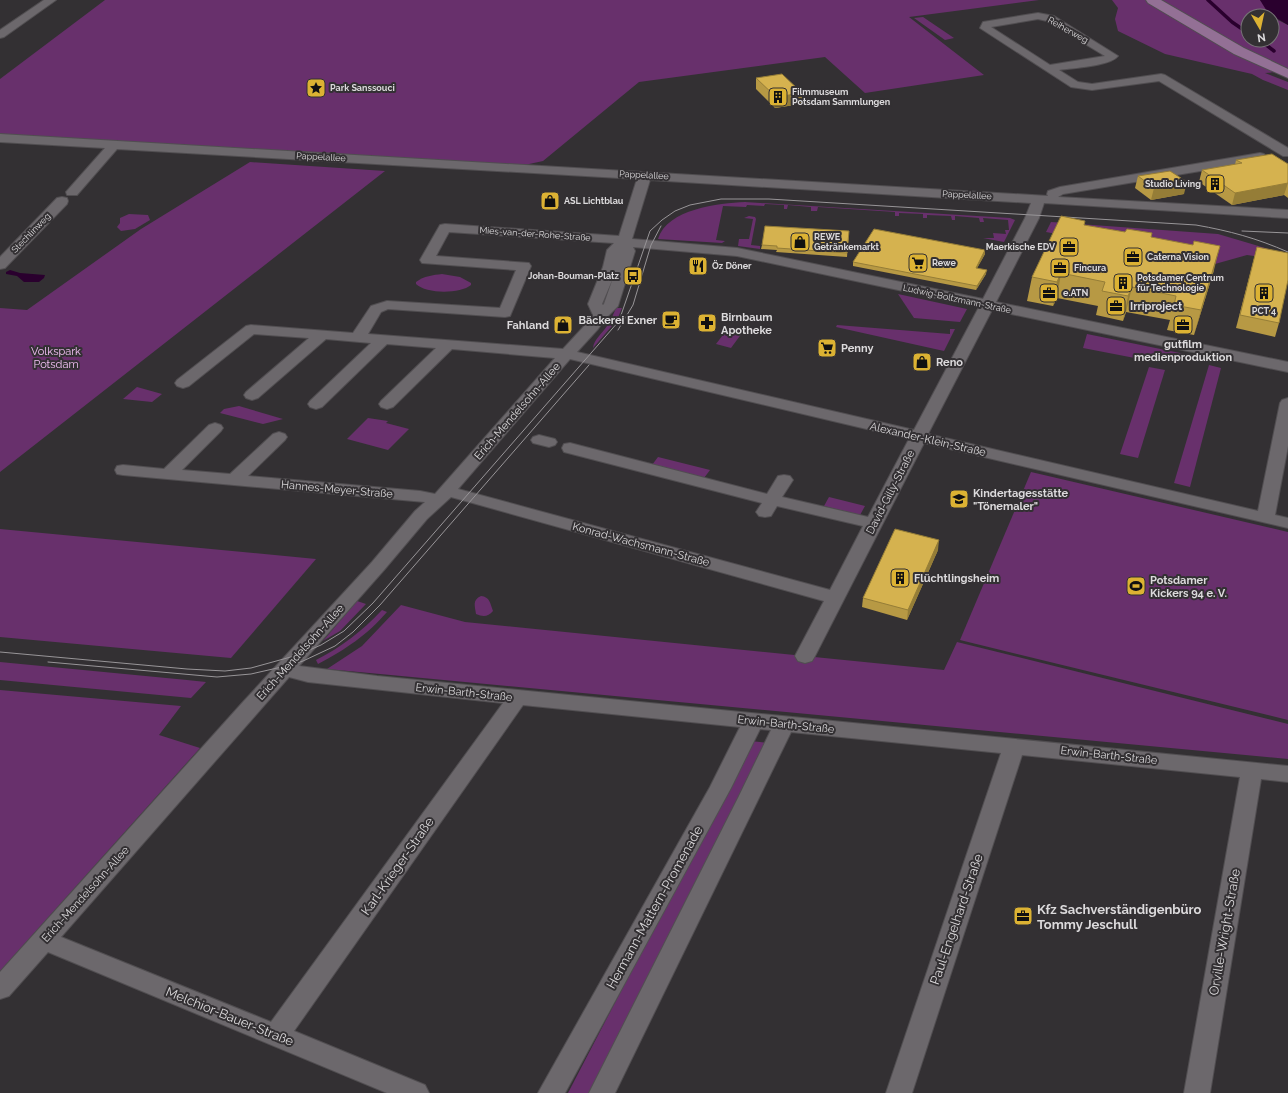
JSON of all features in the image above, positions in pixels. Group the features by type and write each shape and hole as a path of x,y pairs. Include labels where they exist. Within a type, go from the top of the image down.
{"main road":[{"path":"1152,0 1239,51 1288,74"}],"street":[{"path":"0,34 51,0"},
{"name":"Reiherweg","path":"1049,68 1107,60 1113,56 1050,18 1038,16 987,24 985,28 1075,86 1092,87 1161,77 1288,153"},
{"name":"Pappelallee","path":"0,138 1288,214"},
{"name":"Stechlinweg","path":"0,265 114,145"},
{"name":"Reiherweg","path":"1039,199 1060,191 1288,153"},
{"name":"Erich-Mendelsohn-Allee","path":"0,989 378,566 421,515 443,496 593,326 600,315 611,306 628,251 624,241 644,175"},
{"name":"David-Gilly-Straße","path":"805,656 1032,218 1039,199"},
{"name":"Mies-van-der-Rohe-Straße","path":"358,337 376,309 387,305 505,313 524,266 427,260 445,228 624,241"},
{"name":"Ludwig-Boltzmann-Straße","path":"624,241 733,251 1288,367"},
{"name":"Alexander-Klein-Straße","path":"183,383 251,329 568,354 1288,522"},
{"path":"252,395 323,334"},
{"path":"316,404 384,339"},
{"path":"387,404 448,344"},
{"path":"1266,517 1288,403"},
{"path":"168,474 214,428"},
{"path":"235,479 279,437"},
{"path":"570,448 621,460 769,506 873,524"},
{"name":"Hannes-Meyer-Straße","path":"123,470 420,496 443,496"},
{"path":"769,506 784,480"},
{"name":"Konrad-Wachsmann-Straße","path":"443,496 835,598"},
{"name":"Erwin-Barth-Straße","path":"285,669 308,675 518,697 1288,774"},
{"name":"Karl-Krieger-Straße","path":"276,1036 518,697"},
{"name":"Hermann-Mattern-Promenade","path":"551,1093 720,788 754,720"},
{"path":"602,1093 749,798 784,724"},
{"name":"Paul-Engelhard-Straße","path":"899,1093 1014,746"},
{"name":"Orville-Wright-Straße","path":"1197,1093 1252,770"},
{"name":"Melchior-Bauer-Straße","path":"44,940 416,1093"}],"green space":[{"name":"Park Sanssouci","path":"105,0 1039,0 909,17 984,75 865,93 825,57 639,82 543,161 520,166 521,164 514,165 188,145 184,149 0,135 0,79"},
{"path":"1112,0 1260,0 1267,8 1240,8 1240,48 1280,48 1280,21 1288,25 1288,71 1265,73 1288,82 1288,90 1252,74 1165,54 1118,31 1115,19 1118,8"},
{"path":"923,17 954,38 945,40 914,18"},
{"name":"Volkspark Potsdam","path":"250,162 385,171 0,472 0,308 27,310 141,229"},
{"path":"745,202 1010,218 1015,220 1004,242 983,238 994,238 993,233 1006,234 1005,230 1009,230 1008,220 983,218 984,222 980,222 979,218 955,216 955,220 952,220 951,216 927,215 927,218 923,218 923,214 899,213 899,216 895,216 895,212 818,207 817,211 811,211 811,207 788,205 787,209 784,209 784,205 765,204 764,206 747,205 746,207 723,206 716,240 725,241 722,243 658,239 663,229 683,214 708,206"},
{"path":"129,214 148,215 150,220 135,229 121,231 117,227 120,223 120,218"},
{"path":"749,216 755,217 756,219 751,245 760,246 760,249 738,246 739,239 749,239 753,219 744,218"},
{"path":"1051,222 1218,234 1272,250 1261,257 1247,255 1215,264 1046,232"},
{"path":"442,274 460,277 471,283 471,285 459,290 443,292 427,290 416,284 416,282 425,277"},
{"path":"898,294 967,309 960,322 914,318"},
{"path":"616,308 622,308 617,320 593,348 595,342 605,329"},
{"path":"837,325 950,334 950,329 955,329 944,351 836,327"},
{"path":"729,327 745,329 731,348 716,344"},
{"path":"1087,334 1185,354 1162,360 1145,360 1083,348"},
{"path":"1209,365 1221,368 1190,487 1174,483"},
{"path":"1149,367 1165,370 1138,458 1120,454"},
{"path":"137,387 162,394 152,402 123,399"},
{"path":"239,406 283,419 263,424 220,413 224,409"},
{"path":"368,418 388,421 386,423 409,429 388,450 347,439"},
{"path":"658,457 710,470 704,478 652,465"},
{"name":"Potsdamer Kickers 94 e. V.","path":"1031,472 1288,532 1288,720 960,640"},
{"path":"829,497 865,506 860,515 824,506"},
{"path":"0,529 316,559 231,658 0,637"},
{"path":"481,596 488,599 493,611 483,616 476,614 475,606 476,599"},
{"path":"357,601 366,604 340,631 323,641"},
{"path":"401,605 465,622 944,670 957,642 1288,724 1288,759 327,669 362,646"},
{"path":"382,610 387,612 363,635 338,653 318,664 316,660 351,638"},
{"path":"0,662 206,682 191,698 0,680"},
{"path":"0,690 181,706 159,735 200,748 0,971"},
{"path":"751,741 769,743 592,1093 568,1093"}],"shaded area":[{"path":"1260,0 1288,0 1288,25 1280,20 1280,8 1265,8"},
{"path":"10,270 20,273 45,275 39,282 24,282 17,276 6,274 6,272"}],"building":[{"path":"782,74 802,93 776,97 756,78"},
{"path":"1272,154 1288,164 1288,183 1235,193 1202,170 1242,163 1236,160"},
{"path":"1170,171 1187,182 1154,188 1138,176"},
{"path":"1061,216 1085,221 1084,225 1125,232 1127,229 1152,233 1151,237 1193,245 1194,241 1220,246 1201,310 1174,305 1176,296 1132,287 1128,296 1102,291 1105,282 1061,273 1057,282 1032,277"},
{"name":"REWE Getränkemarkt","path":"765,226 849,231 847,253 777,248 777,246 762,245"},
{"name":"Rewe","path":"874,229 985,250 976,268 987,270 977,286 853,262"},
{"name":"PCT 4","path":"1257,247 1288,253 1288,280 1279,323 1240,315"},
{"name":"Flüchtlingsheim","path":"895,529 939,540 908,610 863,598"}],"waterway":[{"path":"1208,0 1240,28"},
{"path":"1270,48 1274,51"}],"tram line":[{"path":"0,652 187,669 225,671 251,668 298,655 321,645 344,631 373,603 619,321 650,231 675,211 690,205 721,199 769,199 1196,225 1243,236 1288,252"},
{"path":"618,330 633,305 651,245 661,226"},
{"path":"1242,231 1288,233"},
{"path":"48,662 217,677 251,674 286,666 303,661 335,646 353,632 380,605 589,365"}],"place":[{"name":"Park Sanssouci","path":"316,88"},
{"name":"Filmmuseum Potsdam Sammlungen","path":"778,97"},
{"name":"Studio Living","path":"1215,184"},
{"name":"ASL Lichtblau","path":"550,201"},
{"name":"REWE Getränkemarkt","path":"800,242"},
{"name":"Maerkische EDV","path":"1069,247"},
{"name":"Caterna Vision","path":"1133,257"},
{"name":"Rewe","path":"918,263"},
{"name":"Öz Döner","path":"698,266"},
{"name":"Fincura","path":"1060,268"},
{"name":"Johan-Bouman-Platz","path":"633,276"},
{"name":"Potsdamer Centrum für Technologie","path":"1123,283"},
{"name":"e.ATN","path":"1049,293"},
{"name":"PCT 4","path":"1264,293"},
{"name":"Irriproject","path":"1116,306"},
{"name":"Bäckerei Exner","path":"671,320"},
{"name":"Birnbaum Apotheke","path":"707,323"},
{"name":"Fahland","path":"563,325"},
{"name":"gutfilm medienproduktion","path":"1183,325"},
{"name":"Penny","path":"827,348"},
{"name":"Reno","path":"922,362"},
{"name":"Kindertagesstätte \"Tönemaler\"","path":"959,499"},
{"name":"Flüchtlingsheim","path":"900,578"},
{"name":"Potsdamer Kickers 94 e. V.","path":"1136,586"},
{"name":"Kfz Sachverständigenbüro Tommy Jeschull","path":"1023,916"}]}
